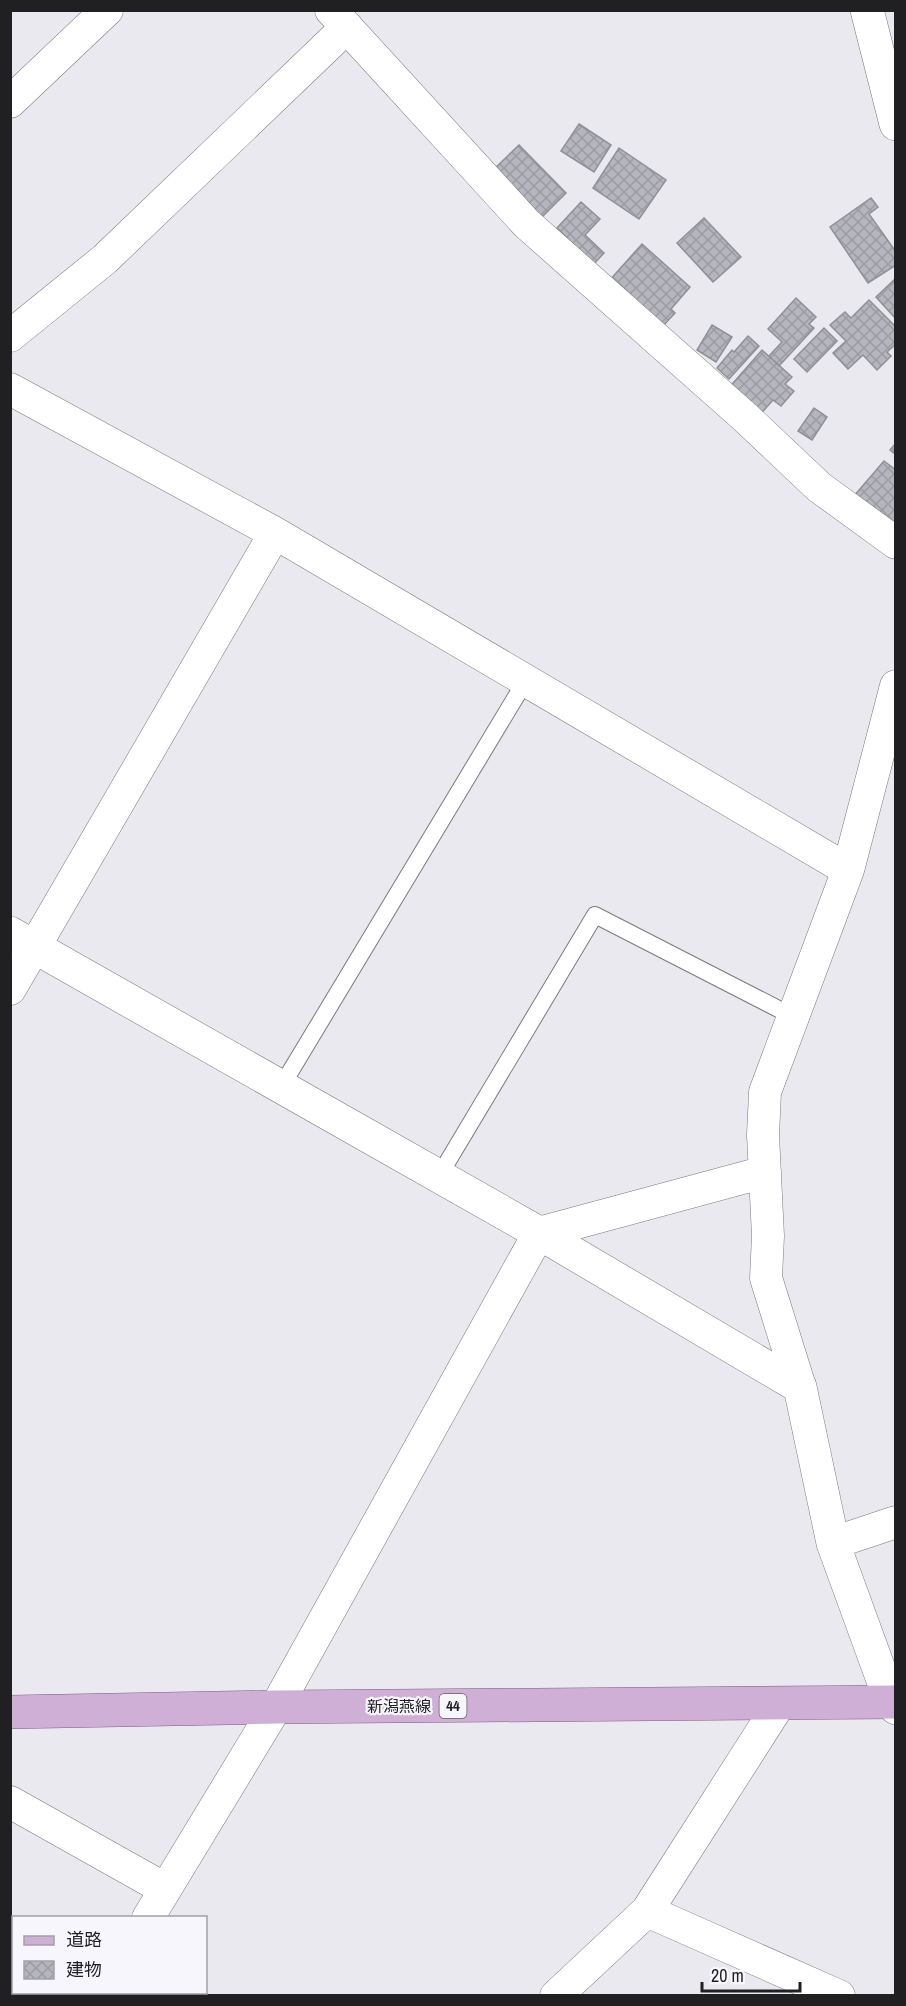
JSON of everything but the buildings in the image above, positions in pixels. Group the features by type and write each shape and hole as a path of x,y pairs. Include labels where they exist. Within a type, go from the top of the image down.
{"main road":[{"name":"新潟燕線","path":"10,1712 276,1707 894,1704"}],"street":[{"path":"10,102 107,10"},
{"path":"867,10 896,124"},
{"path":"10,336 105,259 339,19 527,224 746,418 819,487 896,543"},
{"path":"10,389 275,532 848,870"},
{"path":"10,989 23,940 275,532"},
{"path":"894,1704 833,1542 800,1387 766,1278 768,1236 763,1135 765,1092 848,870 896,686"},
{"path":"23,940 539,1233 800,1387"},
{"path":"149,1916 276,1707 539,1233 765,1172"},
{"path":"833,1542 896,1522"},
{"path":"556,1995 647,1911 780,1703"},
{"path":"10,1802 165,1889"},
{"path":"647,1911 839,1995"}],"lane":[{"path":"281,1087 526,680"},
{"path":"439,1176 595,915 794,1017"}]}
